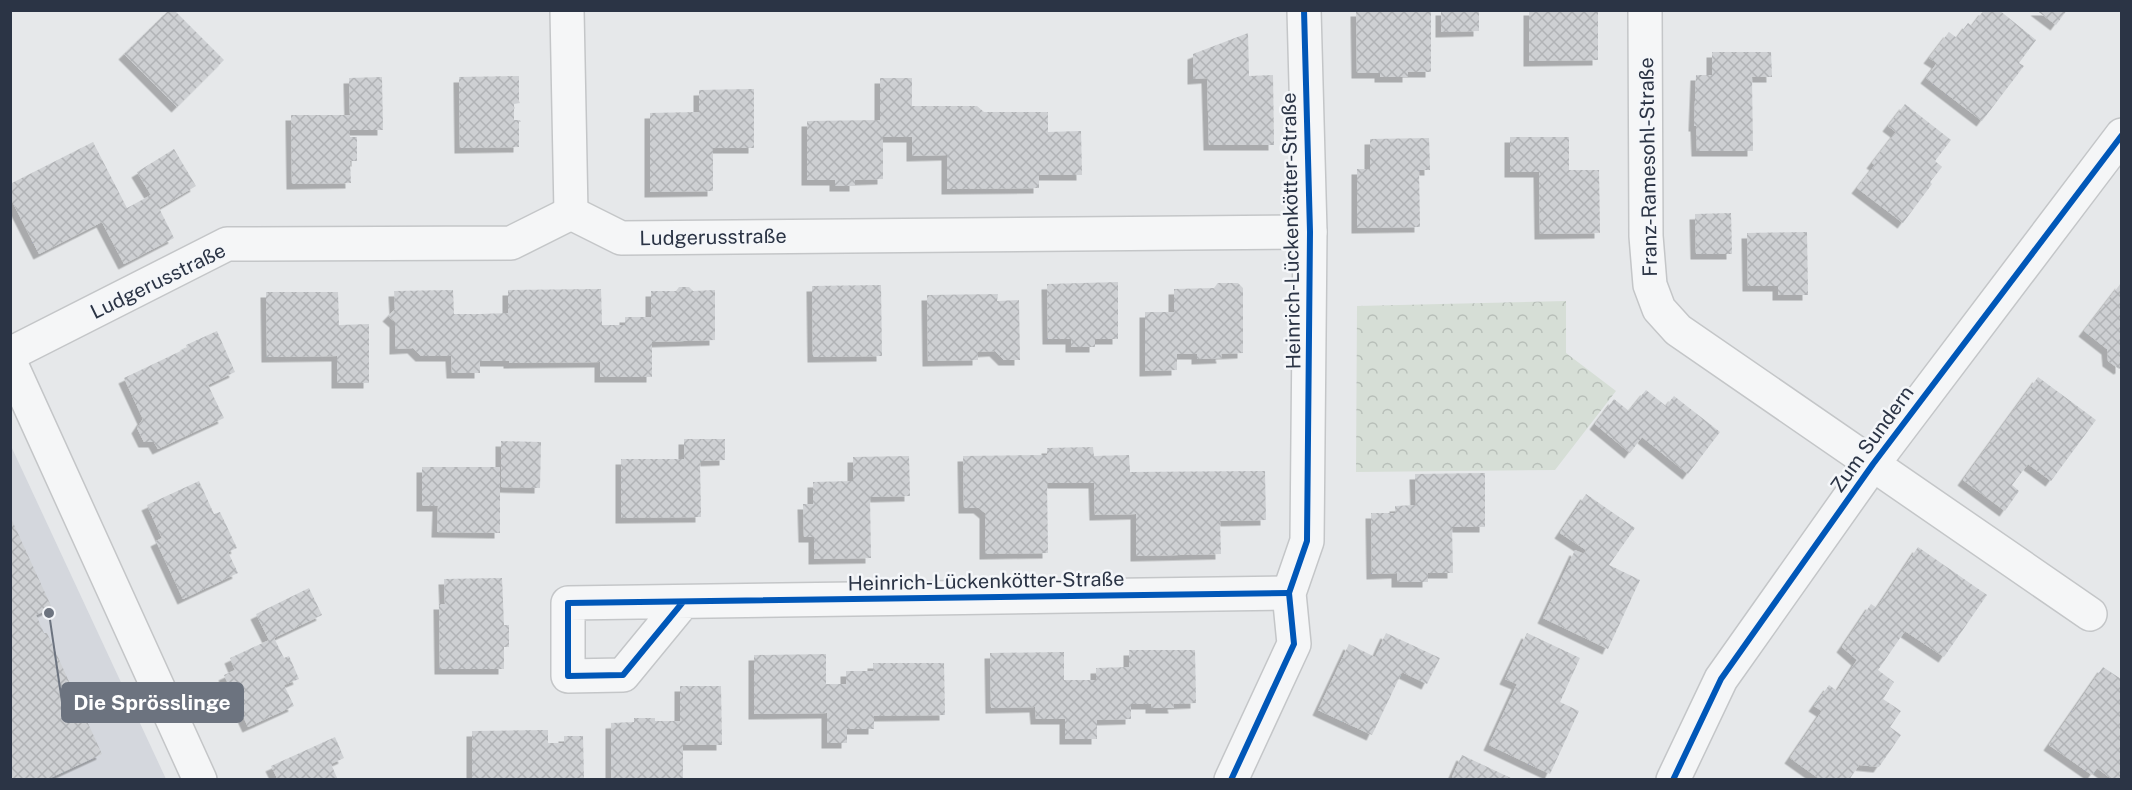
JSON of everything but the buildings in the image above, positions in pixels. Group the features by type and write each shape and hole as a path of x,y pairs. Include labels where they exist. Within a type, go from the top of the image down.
{"street":[{"path":"567,10 571,213"},
{"name":"Heinrich-Lückenkötter-Straße","path":"1231,780 1294,644 1289,592 1307,541 1310,232 1304,10"},
{"name":"Franz-Ramesohl-Straße","path":"1645,10 1646,236 1650,285 1659,309 1678,330 2090,614"},
{"name":"Zum Sundern","path":"1673,780 1721,679 1873,464 2121,135"},
{"name":"Ludgerusstraße","path":"10,354 227,244 511,243 571,213 621,238 1310,232"},
{"path":"10,362 200,780"},
{"name":"Heinrich-Lückenkötter-Straße","path":"683,602 1289,592"}],"shaded area":[{"path":"11,446 166,779 11,779"}],"green space":[{"path":"1566,301 1566,353 1616,391 1555,470 1356,472 1357,306"}],"cycle path":[{"path":"1231,780 1294,644 1289,593 1307,541 1310,232 1304,10"},
{"path":"1673,780 1721,679 1873,464 2122,135"},
{"path":"683,602 623,675 568,676 568,603 1289,593"}],"place":[{"name":"Die Sprösslinge","path":"49,613"}]}
